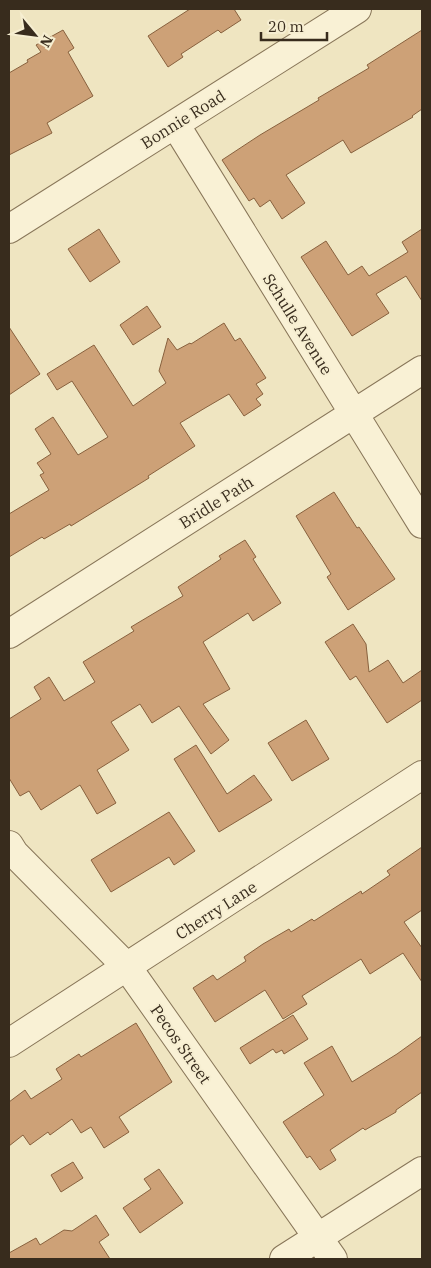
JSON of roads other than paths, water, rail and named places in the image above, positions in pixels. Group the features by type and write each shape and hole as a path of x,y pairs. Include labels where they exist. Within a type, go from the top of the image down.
{"street":[{"name":"Bonnie Road","path":"9,229 357,9"},
{"name":"Schulle Avenue","path":"175,124 422,524"},
{"name":"Bridle Path","path":"9,634 422,370"},
{"name":"Cherry Lane","path":"9,1043 422,775"},
{"name":"Pecos Street","path":"9,845 14,853 127,967 334,1259"},
{"path":"284,1259 422,1171"}]}
